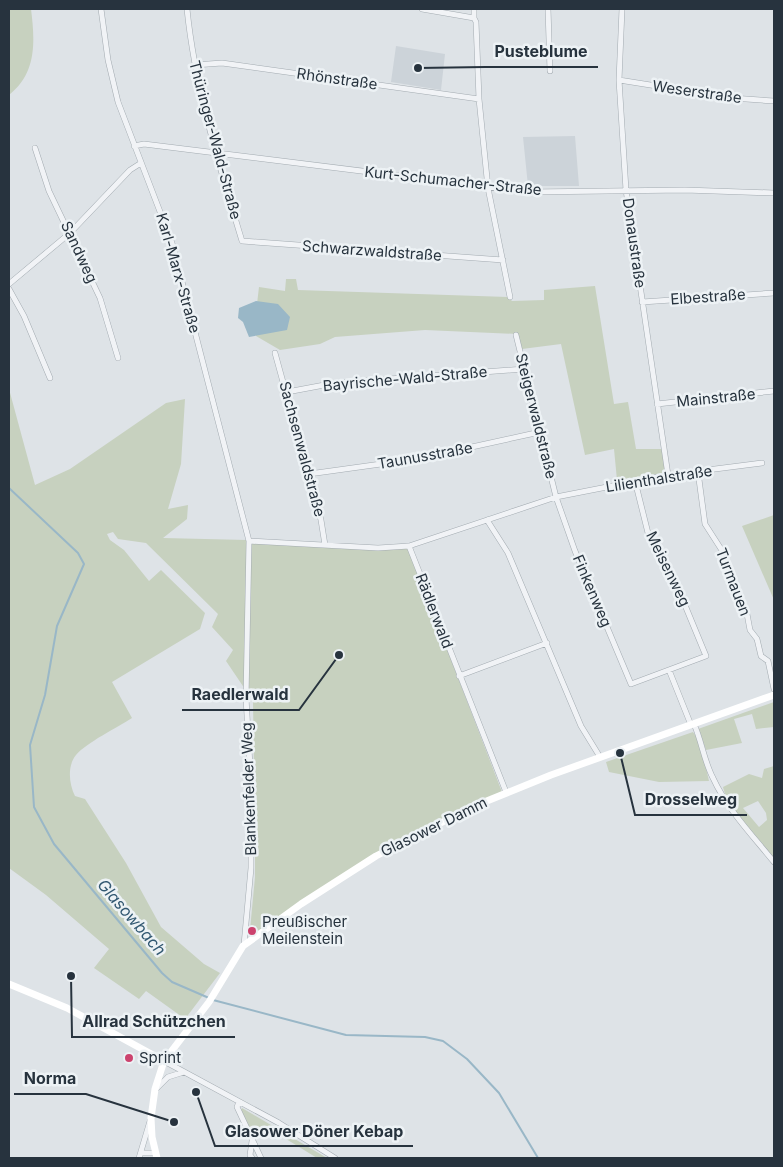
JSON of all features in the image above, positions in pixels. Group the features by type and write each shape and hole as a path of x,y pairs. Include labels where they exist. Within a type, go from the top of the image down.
{"street":[{"name":"Karl-Marx-Straße","path":"101,9 110,67 118,102 172,243 249,541"},
{"name":"Thüringer-Wald-Straße","path":"187,9 195,65 215,153 242,241"},
{"path":"422,9 474,18"},
{"path":"474,9 479,98 488,188 510,298"},
{"path":"548,9 550,71"},
{"name":"Donaustraße","path":"622,9 620,80 626,190 668,475"},
{"name":"Rhönstraße","path":"195,65 222,63 479,98"},
{"name":"Weserstraße","path":"620,80 732,98 774,101"},
{"name":"Kurt-Schumacher-Straße","path":"134,146 144,144 531,192 626,190 774,192"},
{"name":"Sandweg","path":"36,148 49,191 100,298 118,358"},
{"path":"9,284 70,233 130,170 141,163"},
{"name":"Schwarzwaldstraße","path":"242,241 502,260"},
{"path":"9,290 24,316 50,378"},
{"name":"Elbestraße","path":"642,302 774,293"},
{"name":"Steigerwaldstraße","path":"516,335 556,497"},
{"name":"Sachsenwaldstraße","path":"275,353 322,520 325,545"},
{"name":"Bayrische-Wald-Straße","path":"287,392 341,383 524,368"},
{"name":"Mainstraße","path":"657,404 774,391"},
{"name":"Taunusstraße","path":"309,474 417,459 540,432"},
{"name":"Lilienthalstraße","path":"249,541 378,548 409,546 556,497 668,475 762,463"},
{"name":"Turmauen","path":"698,472 705,524 724,552 730,581 736,591 739,605 747,614 750,630 757,639 761,656 768,661 774,689"},
{"name":"Meisenweg","path":"635,481 648,533 675,581 706,656 669,670"},
{"name":"Finkenweg","path":"556,497 575,551 631,684 669,670"},
{"path":"487,520 508,553 581,726 600,757"},
{"name":"Blankenfelder Weg","path":"244,946 250,897 252,851 251,783 246,698 249,541"},
{"name":"Rädlerwald","path":"409,546 506,792"},
{"path":"460,676 547,643"},
{"path":"669,670 692,724 702,742 713,779 735,812 774,862"},
{"name":"Glasower Damm","path":"164,1061 209,1002 244,946 301,904 376,856 441,822 506,792 774,696"},
{"path":"767,853 774,857"},
{"path":"9,984 67,1008 240,1102 334,1158"},
{"path":"151,1118 157,1156 140,1155 151,1118 155,1090 164,1061"},
{"path":"155,1090 168,1077 184,1072"},
{"path":"240,1102 237,1107 262,1158"},
{"path":"252,1141 250,1155 252,1158"}],"shaded area":[{"path":"396,46 445,54 441,90 391,82"},
{"path":"575,136 579,186 528,186 523,137"}],"green space":[{"path":"9,9 31,9 33,44 32,56 25,77 9,95"},
{"path":"286,279 296,279 298,290 508,297 512,301 544,300 544,290 595,286 614,404 628,402 636,449 662,449 665,473 617,480 614,449 585,455 561,344 522,349 517,334 425,330 335,337 320,344 280,350 256,336 254,329 259,287 285,291"},
{"path":"9,389 35,485 70,469 166,403 185,399 181,464 168,509 188,505 187,519 163,538 408,548 502,792 443,818 256,933 253,933 250,930 255,877 253,701 226,661 233,650 212,627 218,614 146,543 118,539 113,532 107,534 110,540 124,550 149,581 161,570 205,613 200,629 112,682 132,718 94,740 81,750 73,759 70,770 71,786 75,796 85,799 126,863 161,927 204,964 220,973 185,1019 146,991 139,999 94,968 109,949 46,895 9,868"},
{"path":"774,515 774,600 742,526"},
{"path":"774,702 774,727 756,729 752,714 734,719 742,743 706,750 698,729"},
{"path":"693,732 700,742 709,781 659,782 609,772 606,762"},
{"path":"774,766 774,860 731,807 723,787 749,774 762,778 764,769","holes":["758,801 766,813 767,820 759,827 743,808"]},
{"path":"242,1108 327,1158 317,1158 265,1126 255,1140 241,1111"}],"water":[{"path":"256,301 278,304 290,317 287,330 249,337 243,322 238,318 239,308"}],"waterway":[{"name":"Glasowbach","path":"9,488 78,553 84,564 57,626 45,695 30,745 34,807 54,844 162,973 172,982 209,998"},
{"name":"Glasowbach","path":"213,1000 346,1035 425,1037 443,1041 467,1059 499,1093 538,1158"}],"place":[{"name":"Pusteblume","path":"418,68"},
{"name":"Raedlerwald","path":"339,655"},
{"name":"Drosselweg","path":"620,753"},
{"name":"Preußischer Meilenstein","path":"252,931"},
{"name":"Allrad Schützchen","path":"71,976"},
{"name":"Sprint","path":"129,1058"},
{"name":"Glasower Döner Kebap","path":"196,1092"},
{"name":"Norma","path":"174,1122"}]}
